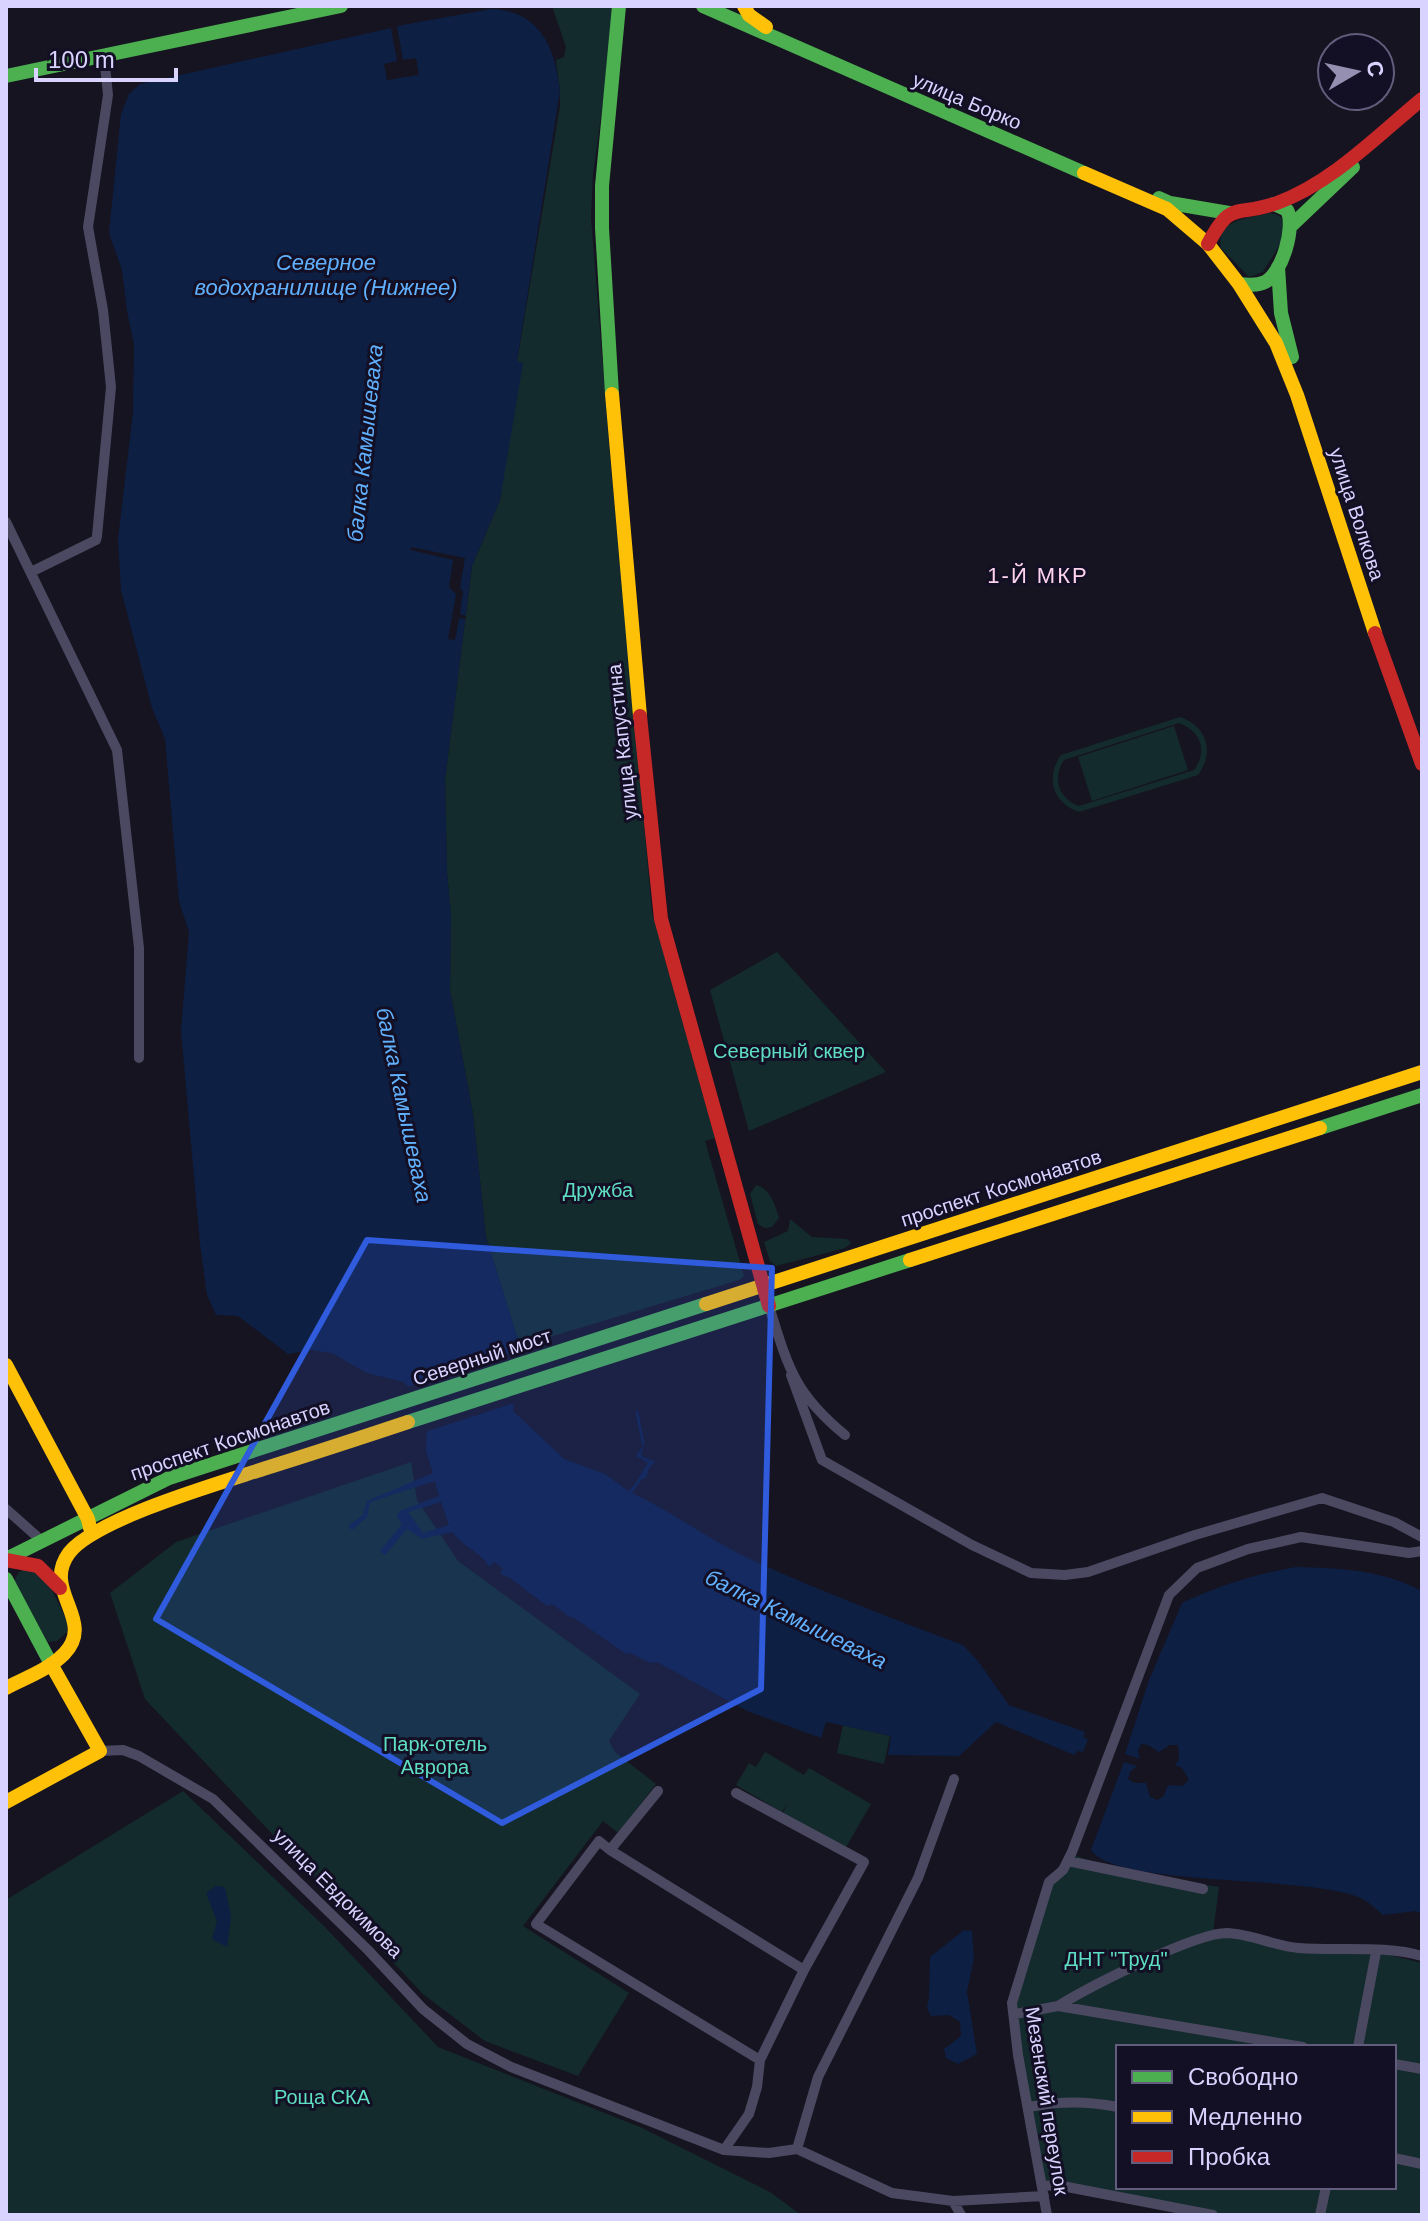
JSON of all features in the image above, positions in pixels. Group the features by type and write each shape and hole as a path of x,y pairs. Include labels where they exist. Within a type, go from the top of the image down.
{"main road":[{"path":"6,76 341,6"},
{"name":"улица Капустина","path":"619,6 602,186 602,228 615,442 653,859 661,919 769,1306"},
{"name":"улица Борко","path":"744,6 757,22 1170,203 1229,213"},
{"name":"улица Борко","path":"715,8 1167,209 1208,244"},
{"path":"1274,204 1291,215 1292,225 1278,267 1270,279 1261,283 1239,284 1208,244 1220,221 1229,213 1274,204 1325,178 1422,99"},
{"path":"1292,225 1331,186 1422,110"},
{"name":"улица Волкова","path":"1278,267 1278,297 1286,340 1422,741"},
{"name":"улица Волкова","path":"1239,284 1276,343 1297,395 1359,587 1422,764"},
{"name":"проспект Космонавтов","path":"591,1342 1422,1072"},
{"name":"проспект Космонавтов","path":"597,1362 1422,1095"},
{"name":"Северный мост","path":"385,1410 591,1342"},
{"name":"Северный мост","path":"391,1430 597,1362"},
{"path":"6,1365 88,1519 89,1535 92,1535 65,1558 61,1567 60,1588 76,1623 77,1634 68,1650 51,1664 6,1688"},
{"name":"проспект Космонавтов","path":"6,1559 169,1478 385,1410"},
{"name":"проспект Космонавтов","path":"92,1535 174,1498 391,1430"},
{"name":"проспект Космонавтов","path":"6,1559 38,1566 60,1588"},
{"path":"6,1579 100,1751 6,1802"}],"street":[{"path":"31,572 96,540 97,536 111,387 103,310 88,227 108,95 104,56"},
{"path":"6,522 117,750 139,948 139,1058"},
{"name":"улица Капустина","path":"769,1306 791,1375 818,1413 845,1435"},
{"path":"791,1375 822,1460 972,1545 1031,1573 1065,1575 1088,1572 1195,1535 1322,1498 1394,1522 1422,1537"},
{"path":"6,1509 42,1541"},
{"name":"Мезенский переулок","path":"1047,2215 1018,2055 1012,2003 1049,1882 1068,1861 1169,1595 1197,1568 1248,1549 1301,1537 1409,1553 1422,1551"},
{"name":"улица Евдокимова","path":"100,1751 123,1750 139,1756 213,1799 368,1950 423,2009 467,2044 511,2067 724,2150 769,2153 797,2149 892,2193 953,2201 1043,2191 1057,2185 1213,2215"},
{"path":"797,2149 818,2077 918,1878 954,1779"},
{"path":"610,1850 658,1791"},
{"path":"724,2150 749,2114 757,2087 760,2060 804,1970 864,1862 736,1793"},
{"path":"760,2060 536,1924 599,1841 804,1970"},
{"path":"1068,1861 1203,1889"},
{"path":"1058,2006 1079,1993 1206,1935 1230,1933 1299,1948 1399,1951 1422,1956"},
{"path":"1358,2045 1376,1952"},
{"path":"1015,2014 1058,2006 1291,2045"},
{"path":"1396,2064 1422,2069"},
{"path":"1029,2107 1060,2101 1084,2101 1116,2107"},
{"path":"1396,2158 1422,2164"},
{"path":"1320,2215 1326,2189"},
{"path":"953,2201 961,2215"}],"highlighted area":[{"path":"367,1240 772,1268 761,1689 502,1823 156,1619"}],"green space":[{"name":"Дружба","path":"552,6 616,6 593,175 591,217 652,912 715,1138 705,1141 744,1276 520,1346 486,1237 473,1114 450,990 451,916 445,780 472,566 500,500 517,362 560,106 556,60 564,57 566,47"},
{"path":"1270,213 1280,216 1285,230 1263,272 1249,277 1221,248 1223,231 1236,222"},
{"path":"1180,717 1197,727 1206,741 1207,749 1198,775 1079,812 1063,803 1054,789 1053,772 1061,755","holes":["1179,723 1187,727 1200,742 1201,756 1194,770 1079,806 1066,798 1059,787 1058,774 1064,760"]},
{"path":"1174,726 1188,770 1092,801 1078,757"},
{"name":"Северный сквер","path":"777,952 886,1072 749,1131 710,990"},
{"path":"756,1185 769,1194 774,1203 779,1218 772,1227 765,1228 758,1224 750,1194"},
{"path":"790,1219 812,1237 847,1239 851,1243 845,1248 776,1266 770,1261 764,1242 788,1231"},
{"name":"Парк-отель Аврора","path":"411,1462 417,1500 458,1561 640,1694 609,1741 615,1752 656,1784 618,1833 603,1821 523,1926 629,1993 578,2076 485,2041 423,1994 145,1699 110,1593 176,1542"},
{"path":"27,1568 46,1578 67,1621 67,1632 57,1641 48,1642 14,1581 19,1572"},
{"path":"843,1725 890,1736 884,1764 837,1753"},
{"path":"765,1752 804,1775 809,1768 871,1804 845,1849 783,1813 788,1803 782,1812 736,1785 749,1763 756,1767"},
{"name":"Роща СКА","path":"183,1791 325,1927 438,2047 640,2127 770,2192 801,2215 6,2215 6,1900"},
{"name":"ДНТ \"Труд\"","path":"1073,1855 1128,1873 1219,1887 1213,1933 1385,1954 1422,1963 1422,2215 1208,2215 1044,2182 1022,2065 1015,1990 1043,1891"}],"water":[{"name":"Северное водохранилище (Нижнее)","path":"491,9 522,16 542,34 549,46 560,91 517,361 523,363 500,500 472,566 445,780 451,915 450,990 473,1114 486,1237 520,1346 513,1411 564,1459 605,1474 628,1491 648,1463 636,1456 644,1444 641,1456 655,1462 632,1493 750,1559 963,1645 1009,1705 1085,1732 1083,1737 1088,1739 1083,1752 1078,1751 1074,1755 996,1722 959,1756 888,1755 891,1736 826,1722 821,1738 747,1711 657,1662 651,1663 626,1654 573,1617 552,1604 547,1606 500,1574 503,1569 495,1562 489,1567 453,1532 422,1539 407,1529 385,1555 380,1551 402,1524 397,1517 400,1511 439,1496 435,1481 370,1502 367,1517 352,1530 348,1526 363,1515 367,1501 433,1473 426,1451 427,1409 404,1382 367,1373 332,1353 311,1350 288,1354 238,1316 216,1315 207,1295 181,1031 189,932 179,901 165,739 152,708 121,590 118,539 133,412 134,345 122,270 109,233 121,114 129,94 140,84 391,28 397,61 384,64 387,80 419,75 416,58 403,60 397,26","holes":["441,1502 449,1525 423,1533 408,1512"]},
{"path":"1296,1567 1377,1574 1422,1591 1422,1914 1416,1911 1383,1915 1363,1899 1338,1891 1137,1870 1108,1862 1091,1850 1124,1762 1137,1766 1128,1779 1134,1783 1146,1783 1150,1797 1157,1800 1163,1797 1168,1785 1182,1786 1189,1780 1182,1768 1175,1765 1179,1759 1178,1745 1170,1745 1159,1752 1141,1744 1138,1750 1140,1759 1125,1754 1149,1680 1182,1603 1238,1581"},
{"path":"216,1886 225,1887 231,1917 227,1947 212,1939 217,1921 206,1893"},
{"path":"964,1930 972,1931 974,1958 967,1992 977,2054 958,2064 946,2058 944,2049 961,2036 960,2022 949,2015 931,2016 927,2008 930,1957"}],"pier":[{"path":"411,547 465,558 460,614 466,619 459,618 455,640 448,639 456,594 449,587 453,560 411,550"},
{"path":"524,1348 518,1402 422,1433 423,1410 404,1388"}],"waterway":[{"path":"637,1412 643,1443"}],"traffic: fast":[{"path":"6,76 341,6"},
{"path":"612,394 602,186 619,6"},
{"path":"703,6 1084,173"},
{"path":"1292,225 1353,167"},
{"path":"1159,198 1170,203 1229,213"},
{"path":"1239,284 1265,282 1282,260 1290,227 1289,217 1287,210 1274,204"},
{"path":"1278,267 1281,313 1292,357"},
{"path":"1320,1128 1422,1095"},
{"path":"408,1422 910,1260"},
{"path":"6,1559 169,1478 706,1304"},
{"path":"6,1579 51,1664"}],"traffic: slow":[{"path":"744,6 749,15 766,27"},
{"path":"1084,173 1167,209 1208,244 1239,284 1276,343 1297,395 1375,633"},
{"path":"612,394 640,716"},
{"path":"706,1304 1422,1072"},
{"path":"910,1260 1320,1128"},
{"path":"6,1365 90,1528"},
{"path":"6,1688 51,1665 73,1641 75,1629 61,1580 62,1567 69,1553 83,1540 130,1515 160,1504 408,1422"},
{"path":"6,1802 100,1751 51,1664"}],"traffic: jam":[{"path":"1208,244 1223,220 1230,215 1277,203 1317,184 1422,99"},
{"path":"1375,633 1422,764"},
{"path":"640,716 661,919 769,1306"},
{"path":"6,1560 38,1566 60,1588"}],"district":[{"name":"1-Й МКР","path":"1038,575"}],"water label":[{"name":"балка Камышеваха","path":"365,443"},
{"name":"балка Камышеваха","path":"404,1105"},
{"name":"балка Камышеваха","path":"796,1619"}]}
